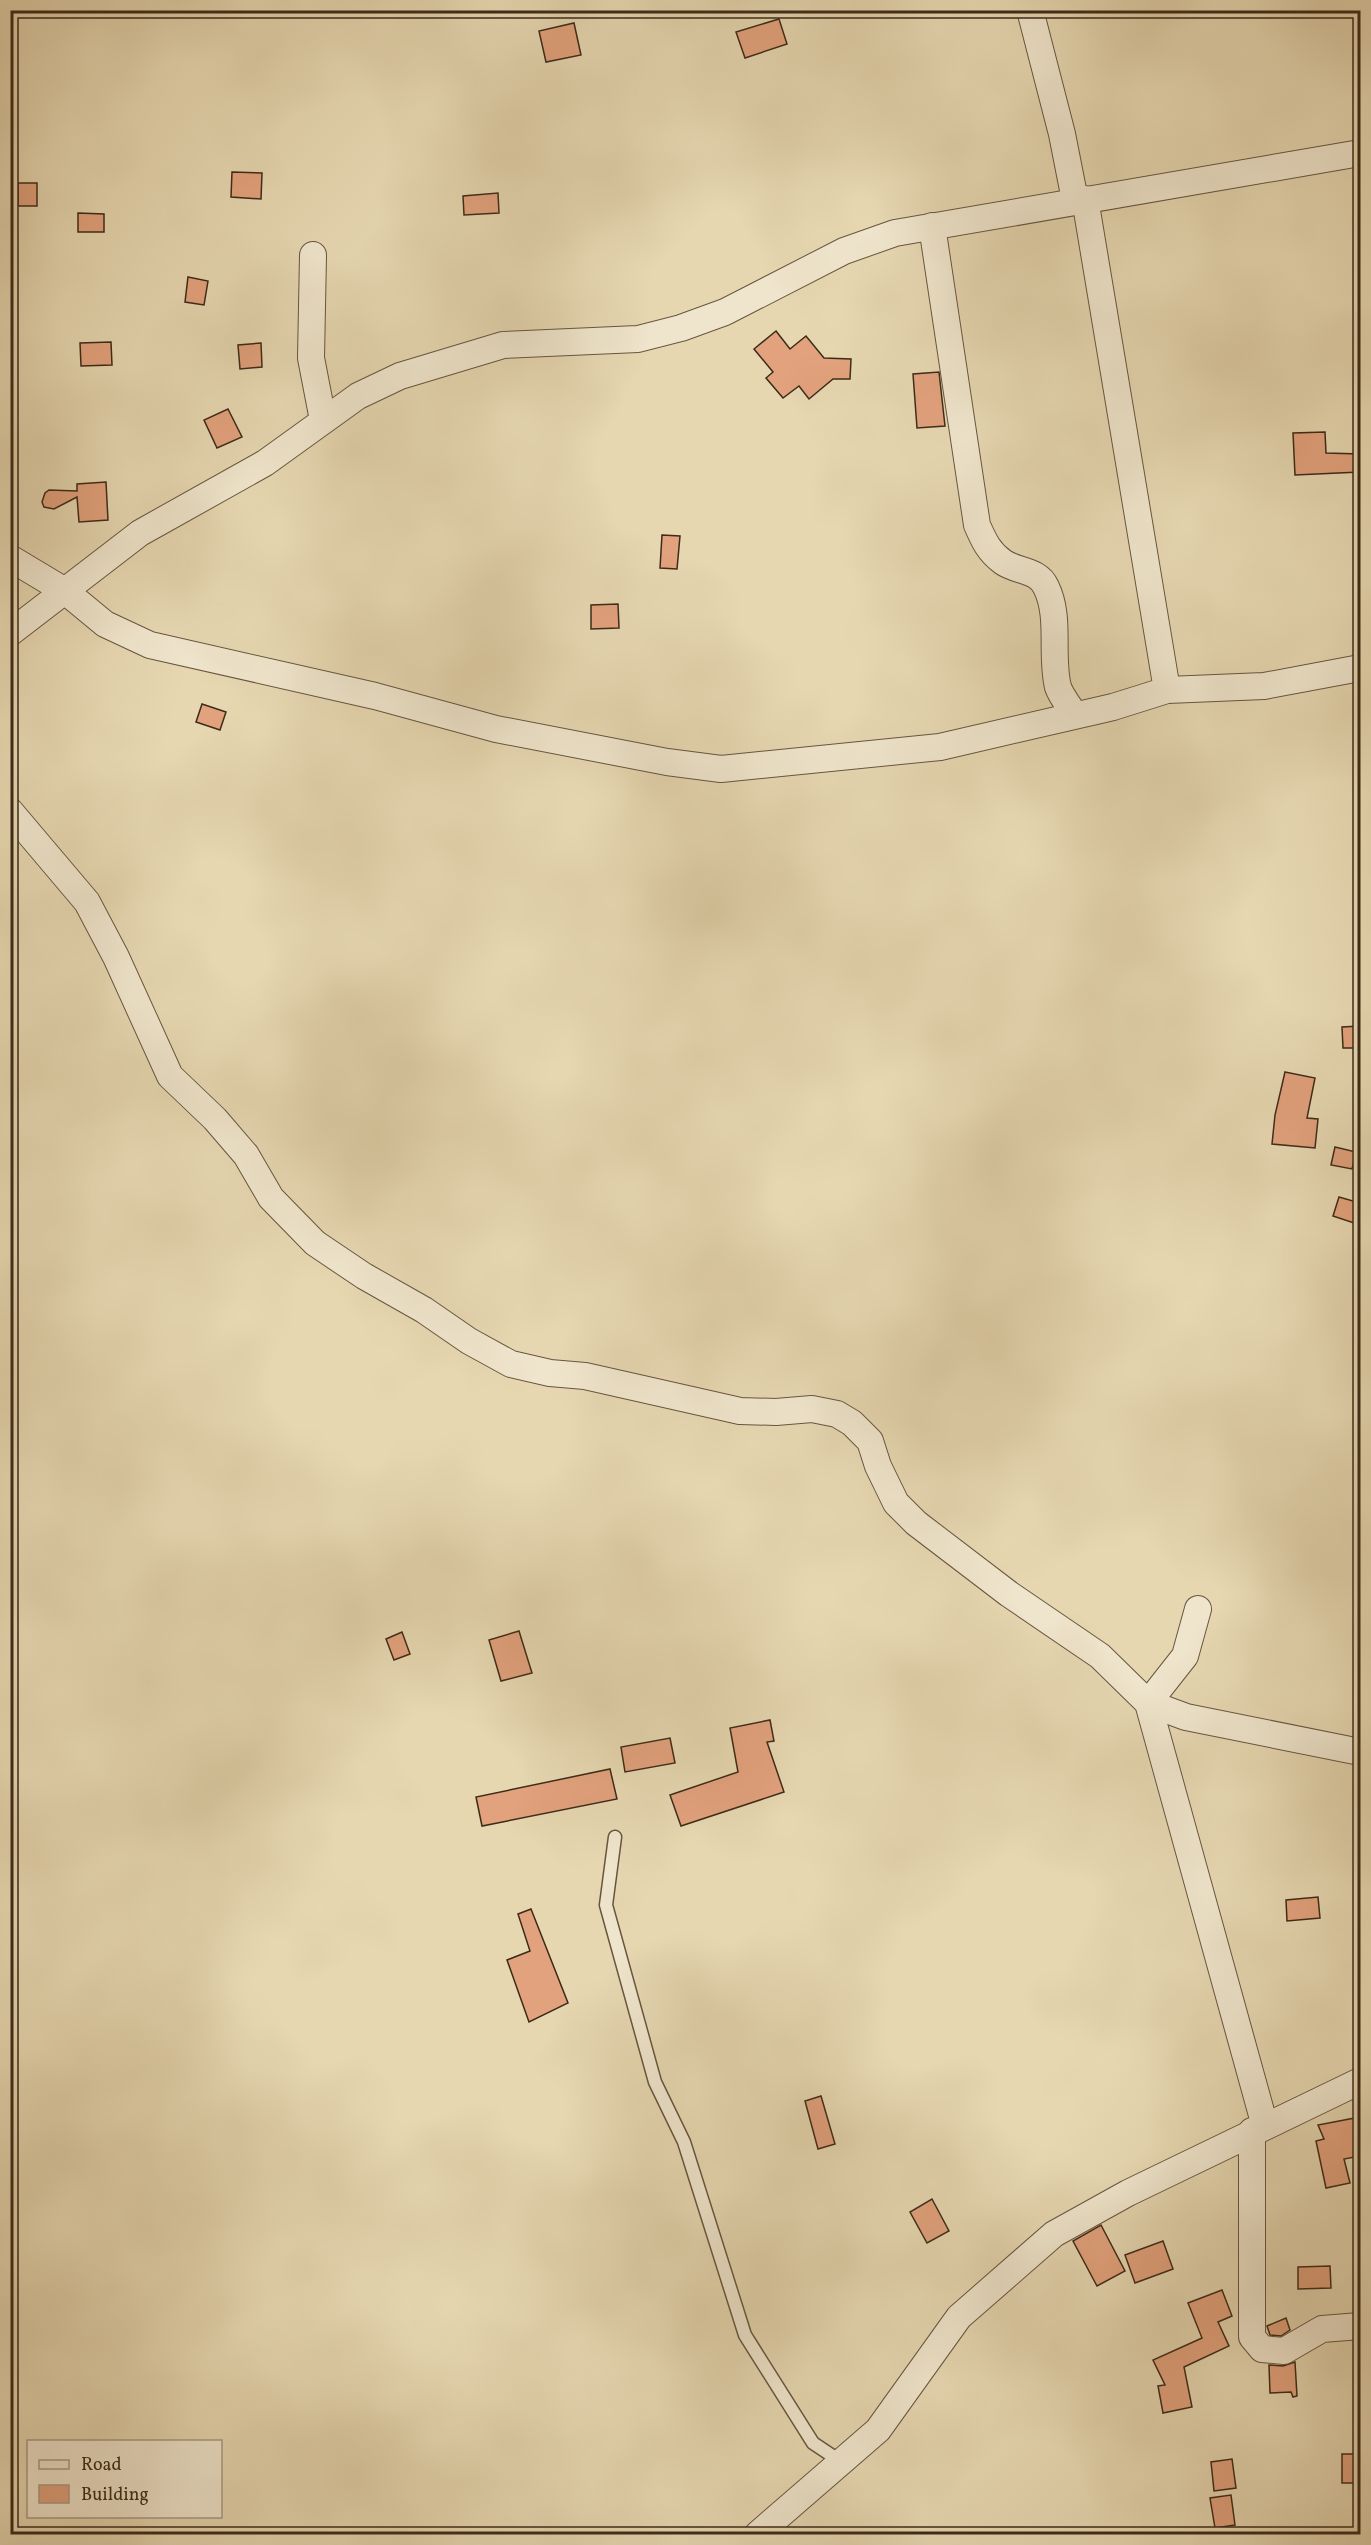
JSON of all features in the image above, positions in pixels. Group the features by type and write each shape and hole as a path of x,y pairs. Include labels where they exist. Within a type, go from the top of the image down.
{"street":[{"path":"1030,10 1080,200 1167,690"},
{"path":"10,633 140,533 265,463 358,396 400,376 502,345 638,339 681,328 725,312 843,251 895,233 1360,153"},
{"path":"932,226 977,525 987,548 1005,563 1033,573 1045,584 1052,602 1054,664 1059,689 1075,715"},
{"path":"313,255 311,358 323,420"},
{"path":"10,558 65,591 105,624 150,645 364,693 496,729 678,764 720,769 940,747 1113,707 1167,690 1264,686 1360,668"},
{"path":"10,811 87,902 116,957 170,1076 214,1119 246,1155 271,1198 315,1243 364,1276 511,1364 550,1373 585,1376 740,1412 812,1409 844,1418 870,1441 878,1466 896,1503 916,1523 1009,1594 1100,1656 1148,1703 1186,1717 1360,1752"},
{"path":"1148,1703 1185,1656 1198,1609"},
{"path":"1148,1703 1258,2128 1252,2337 1262,2349 1284,2351 1322,2329 1360,2326"},
{"path":"758,2535 878,2430 959,2317 1054,2234 1128,2193 1258,2128 1360,2081"}],"lane":[{"path":"615,1837 606,1905 655,2082 684,2142 744,2335 813,2444 840,2461"}],"building":[{"path":"779,19 787,44 745,58 736,32"},
{"path":"574,23 581,55 546,62 539,31"},
{"path":"232,172 262,173 261,199 231,197"},
{"path":"18,183 37,183 37,206 18,206"},
{"path":"498,193 499,213 464,215 463,196"},
{"path":"78,213 104,214 104,232 78,232"},
{"path":"188,277 208,281 204,305 185,302"},
{"path":"776,331 790,349 806,336 824,358 851,359 850,379 833,379 809,399 799,386 783,398 766,378 773,372 754,349"},
{"path":"111,342 112,365 81,366 80,343"},
{"path":"261,343 262,367 240,369 238,345"},
{"path":"939,372 945,426 917,428 913,374"},
{"path":"228,409 242,437 217,448 204,420"},
{"path":"1325,432 1326,453 1360,454 1360,472 1295,475 1293,433"},
{"path":"106,482 108,520 79,522 77,497 54,509 44,507 42,502 45,493 49,490 77,491 77,484"},
{"path":"662,535 680,536 677,569 660,568"},
{"path":"618,604 619,628 591,629 591,605"},
{"path":"202,704 226,712 220,730 196,722"},
{"path":"1360,1026 1360,1048 1343,1048 1342,1027"},
{"path":"1285,1072 1315,1078 1307,1118 1318,1119 1315,1148 1272,1144 1275,1115"},
{"path":"1335,1147 1356,1152 1352,1169 1331,1165"},
{"path":"1339,1197 1360,1203 1360,1225 1333,1216"},
{"path":"519,1631 532,1673 501,1681 489,1640"},
{"path":"402,1632 410,1654 394,1660 386,1639"},
{"path":"770,1720 774,1741 767,1742 784,1792 681,1826 670,1795 738,1772 730,1728"},
{"path":"670,1738 675,1763 625,1772 621,1747"},
{"path":"610,1769 617,1799 482,1826 476,1797"},
{"path":"1318,1897 1320,1918 1287,1921 1286,1900"},
{"path":"531,1909 568,2003 529,2022 507,1960 530,1951 518,1914"},
{"path":"821,2096 835,2144 818,2149 805,2101"},
{"path":"1360,2117 1360,2156 1344,2159 1350,2183 1326,2188 1316,2141 1324,2139 1318,2125"},
{"path":"932,2199 949,2231 927,2243 910,2212"},
{"path":"1101,2225 1125,2271 1097,2286 1073,2241"},
{"path":"1163,2241 1173,2269 1135,2283 1125,2255"},
{"path":"1330,2266 1331,2288 1298,2289 1298,2267"},
{"path":"1222,2290 1232,2316 1218,2322 1229,2346 1184,2367 1192,2407 1163,2413 1158,2386 1165,2385 1153,2360 1202,2338 1188,2303"},
{"path":"1286,2318 1290,2330 1281,2336 1270,2335 1267,2326"},
{"path":"1295,2362 1297,2396 1293,2397 1291,2392 1270,2393 1269,2365 1283,2366"},
{"path":"1342,2454 1360,2454 1360,2483 1342,2483"},
{"path":"1232,2459 1236,2488 1214,2491 1211,2462"},
{"path":"1231,2495 1235,2525 1215,2528 1210,2498"}]}
